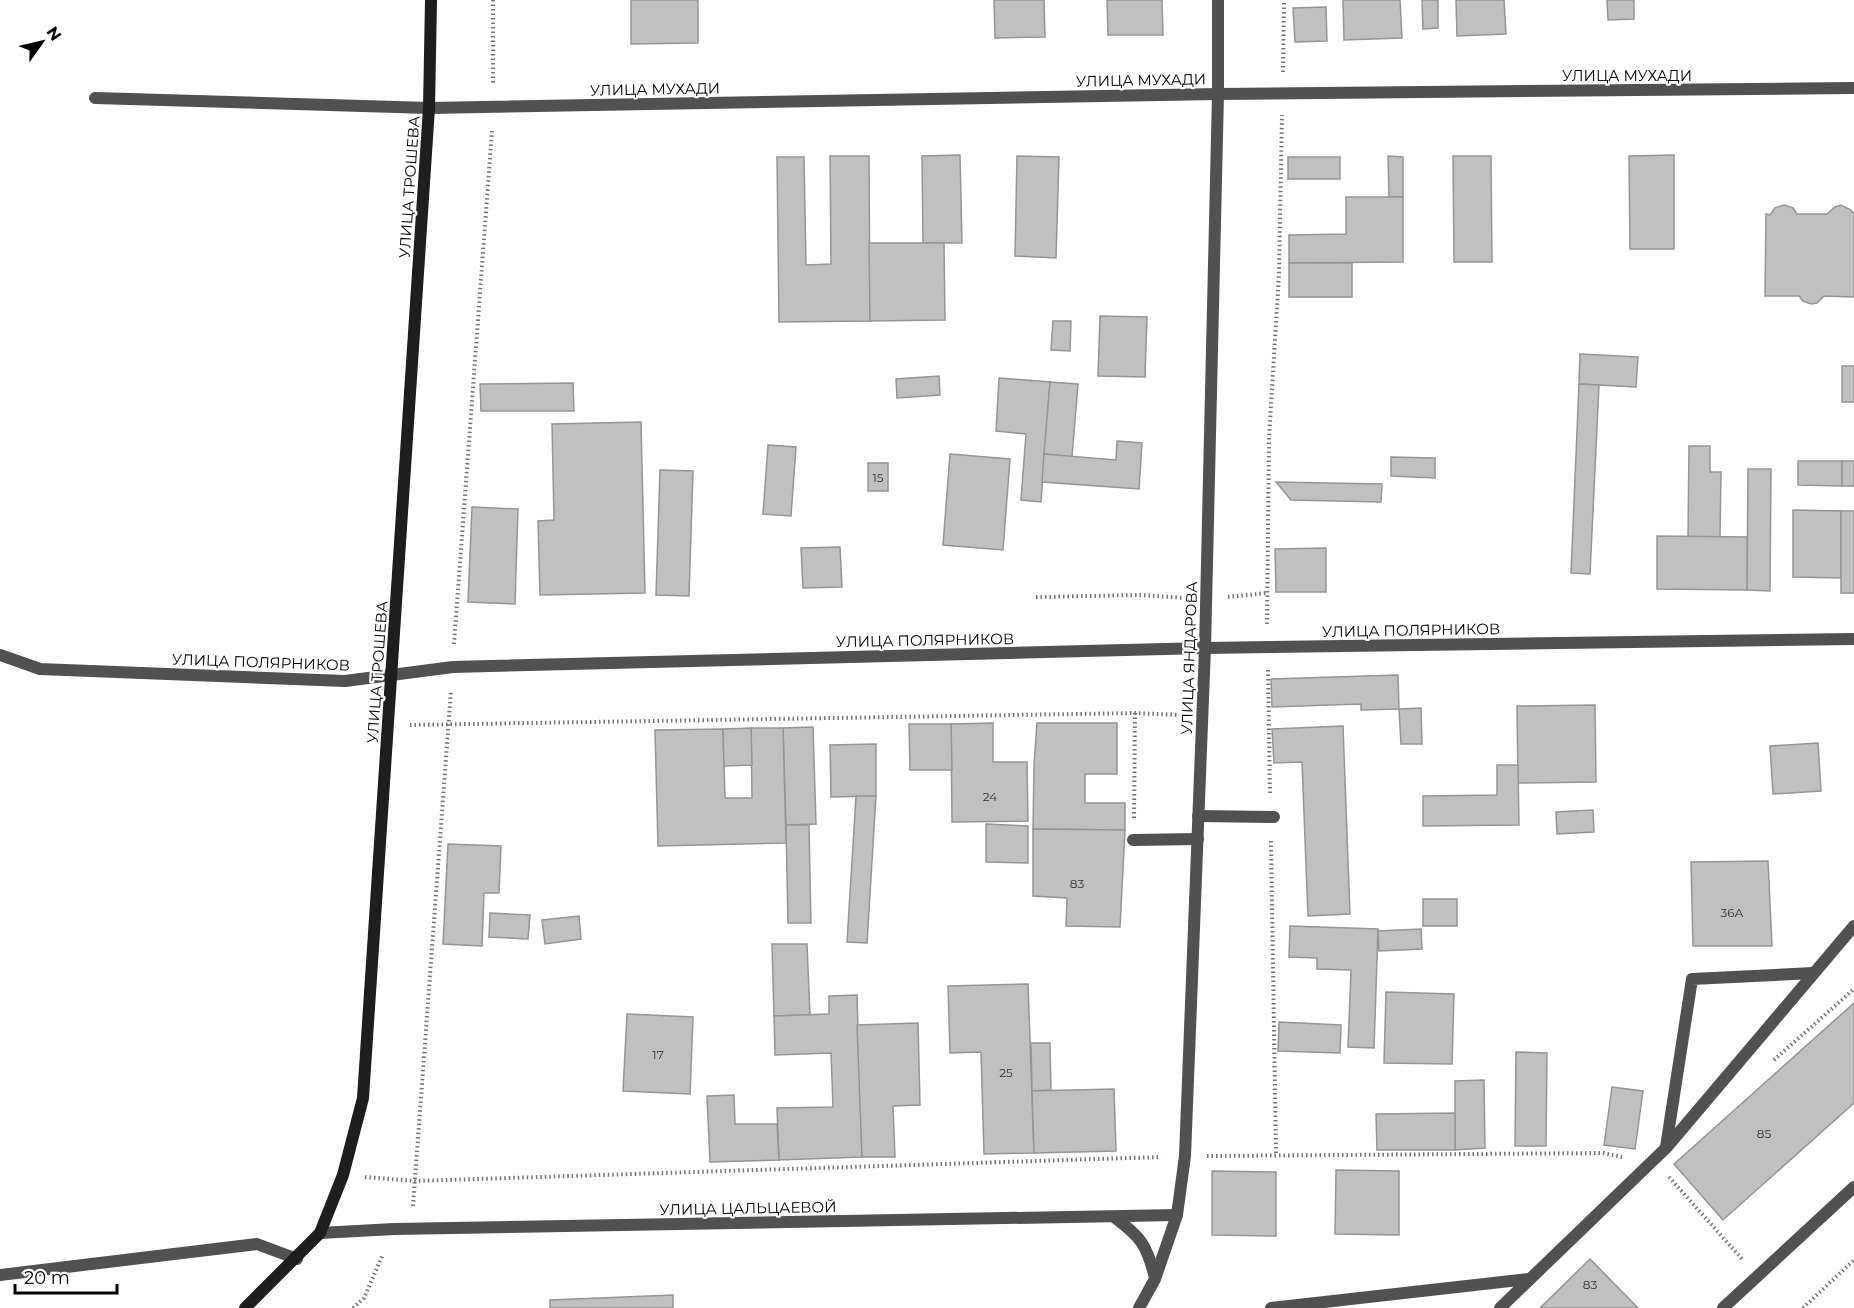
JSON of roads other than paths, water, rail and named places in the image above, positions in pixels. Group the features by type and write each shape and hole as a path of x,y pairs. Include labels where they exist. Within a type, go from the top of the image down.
{"street":[{"name":"УЛИЦА ТРОШЕВА","path":"245,1308 320,1233 343,1175 363,1098 429,108 431,0"},
{"name":"УЛИЦА ЯНДАРОВА","path":"1139,1308 1155,1279 1177,1215 1185,1156 1205,648 1218,94 1218,0"},
{"name":"УЛИЦА МУХАДИ","path":"95,98 429,108 1282,93 1854,88"},
{"name":"УЛИЦА ПОЛЯРНИКОВ","path":"0,655 40,669 345,681 453,667 1205,648 1854,639"},
{"path":"1198,816 1272,817"},
{"path":"1133,840 1198,839"},
{"path":"1500,1308 1666,1148 1854,926"},
{"path":"1666,1148 1692,979 1813,973"},
{"path":"1723,1308 1854,1187"},
{"name":"УЛИЦА ЦАЛЬЦАЕВОЙ","path":"320,1233 394,1228 1177,1215"},
{"path":"1114,1217 1135,1233 1149,1254 1155,1279"},
{"path":"0,1275 257,1244 297,1258"},
{"path":"1271,1308 1529,1279"}]}
